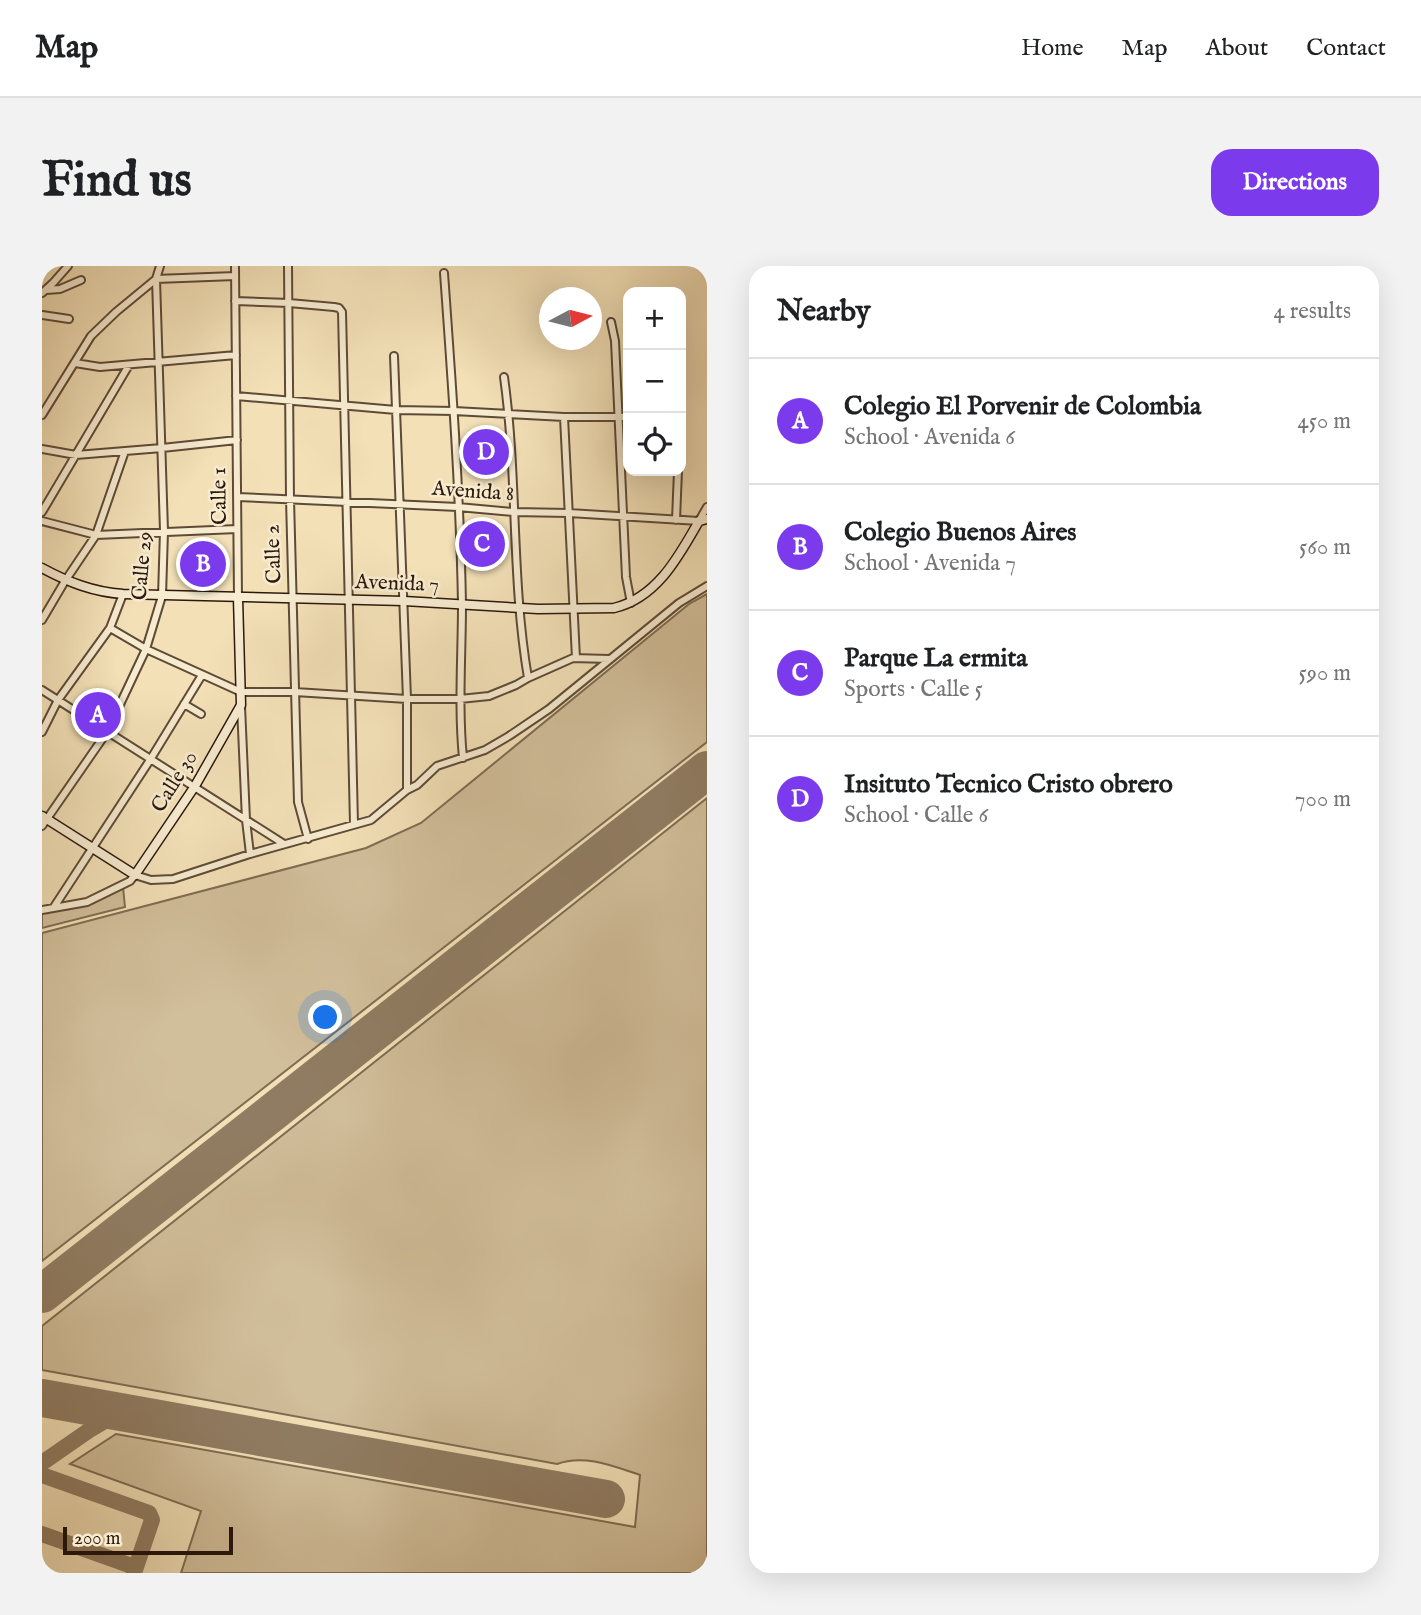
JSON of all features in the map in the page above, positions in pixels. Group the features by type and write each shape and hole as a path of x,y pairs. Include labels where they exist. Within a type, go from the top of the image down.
{"street":[{"path":"44,292 68,266"},
{"path":"42,415 91,336 156,279 160,266"},
{"name":"Calle 1","path":"235,266 238,598 246,820 250,854"},
{"path":"289,270 298,266"},
{"name":"Calle 2","path":"289,270 290,499 298,802 308,839"},
{"path":"444,273 454,411 462,604 460,699 463,758"},
{"path":"156,279 235,276"},
{"name":"Calle 29","path":"44,820 107,732 146,649 162,596 164,531 156,279"},
{"path":"44,292 81,281"},
{"path":"235,301 339,308 342,312 354,824"},
{"path":"42,315 69,319"},
{"path":"611,323 615,341 625,577 631,603 647,592 670,568 703,520 707,507"},
{"path":"75,363 100,367 236,355"},
{"path":"394,356 407,699 407,790"},
{"path":"42,512 129,365"},
{"path":"504,377 509,415 518,608 528,678"},
{"path":"236,396 396,410 623,417"},
{"path":"564,417 576,658"},
{"path":"42,449 76,455 237,440"},
{"path":"42,620 96,535 125,451"},
{"path":"676,520 678,476"},
{"name":"Avenida 8","path":"237,497 703,520"},
{"path":"42,521 96,535 237,529"},
{"name":"Avenida 7","path":"42,568 65,581 105,593 404,601 518,608 614,608 631,603"},
{"path":"44,820 135,875 151,880 173,879 371,820 437,766 485,750 549,709 679,603 707,586"},
{"path":"42,732 58,700 110,628 123,594"},
{"path":"110,628 146,649 241,692 460,699 489,696 576,658 610,659"},
{"path":"54,907 202,675"},
{"path":"42,690 285,844"},
{"path":"184,704 201,713"},
{"name":"Calle 30","path":"135,875 195,786 241,705"},
{"path":"231,722 242,725"},
{"path":"42,911 87,902 130,881 135,875"}],"shaded area":[{"path":"494,527 493,560 470,560 470,528"},
{"path":"707,594 707,742 42,1261 42,933 366,848 421,823 689,604"},
{"path":"707,798 707,1573 181,1573 201,1511 70,1464 116,1434 635,1527 640,1475 588,1461 557,1464 42,1370 42,1326"},
{"path":"123,887 125,907 42,928 42,913 87,902"}],"taxiway":[{"path":"88,1406 95,1417 91,1429"},
{"path":"42,1463 120,1412"},
{"path":"42,1475 149,1513 152,1520 134,1573"},
{"path":"42,1534 129,1565 134,1572"}],"runway":[{"path":"42,1294 707,770"},
{"path":"42,1398 606,1499"}],"place":[{"name":"Insituto Tecnico Cristo obrero","path":"486,452"},
{"name":"Parque La ermita","path":"482,544"},
{"name":"Colegio Buenos Aires","path":"203,564"},
{"name":"Colegio El Porvenir de Colombia","path":"98,715"}]}
